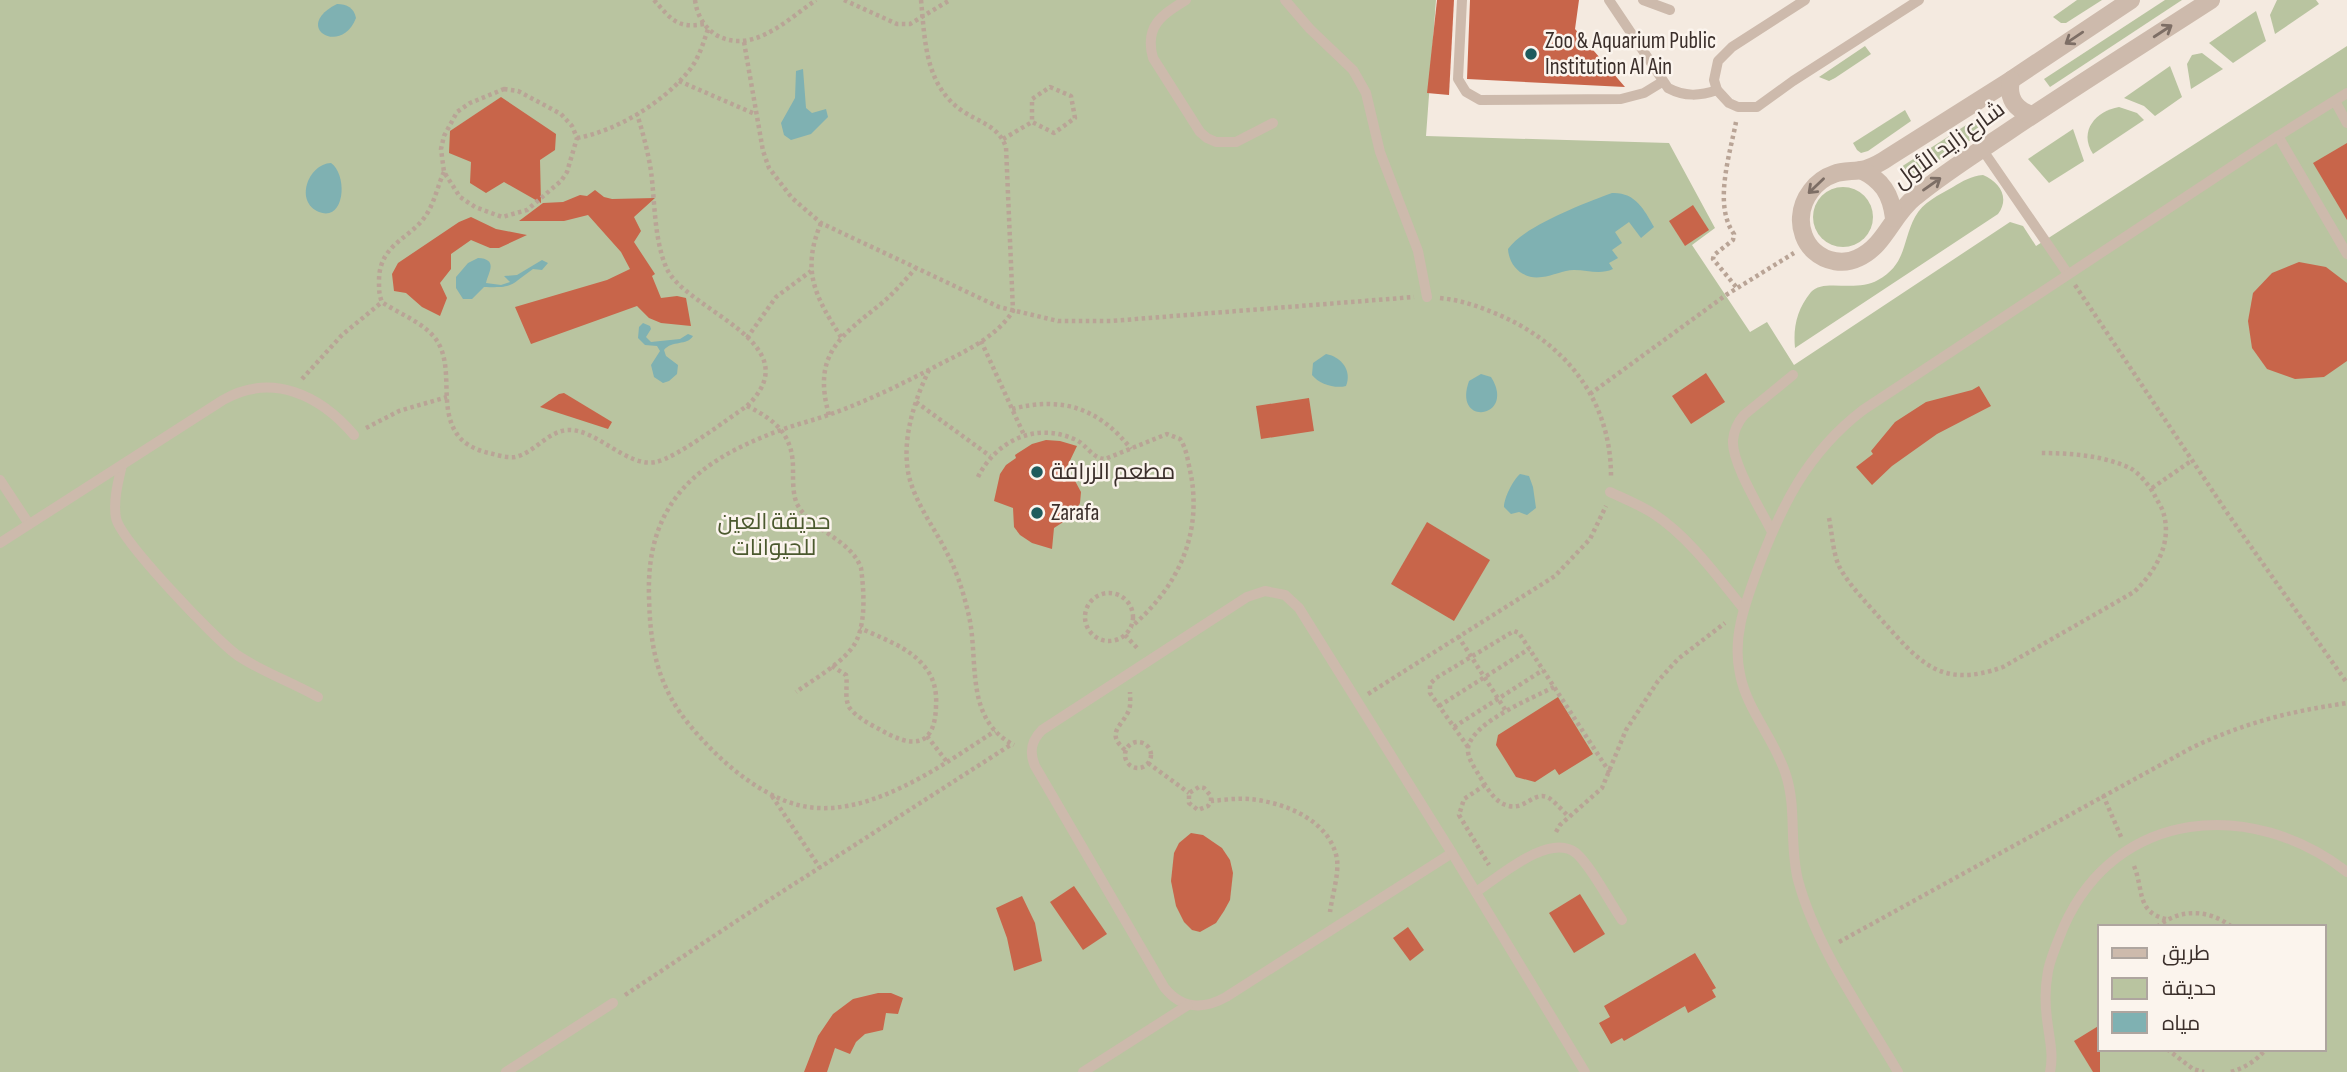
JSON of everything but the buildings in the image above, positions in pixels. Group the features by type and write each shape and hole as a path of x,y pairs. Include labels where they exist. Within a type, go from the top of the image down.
{"street":[{"name":"شارع زايد الأول","path":"2123,3 2011,80 1889,157 1861,170 1834,174 1814,186 1807,195 1801,217 1803,236 1808,244 1824,258 1847,262 1860,258 1878,244 1894,218 1914,197 2032,115 2211,0"},
{"path":"2011,80 2009,88 2013,103 2018,109 2032,115"},
{"path":"1861,170 1872,175 1889,194 1894,218"}],"lane":[{"path":"1186,0 1158,20 1151,38 1151,48 1153,58 1200,132 1216,142 1236,142 1273,123"},
{"path":"1285,0 1310,29 1353,70 1366,93 1380,152 1418,251 1427,297"},
{"path":"1462,0 1458,79 1466,92 1480,100 1621,99 1644,93 1662,82"},
{"path":"1609,0 1662,82 1685,95 1696,96 1717,90"},
{"path":"1643,0 1670,10"},
{"path":"1805,0 1724,53 1715,70 1717,90 1722,98 1738,107 1757,107 1919,0"},
{"path":"1898,1072 1826,949 1805,904 1797,876 1790,791 1786,774 1770,738 1750,705 1740,673 1737,654 1742,612 1772,531 1795,485 1825,444 1863,410 2347,93"},
{"path":"2335,101 2347,123"},
{"path":"2278,136 2347,254"},
{"path":"1982,149 2068,274"},
{"path":"1772,531 1736,460 1733,441 1738,423 1744,415 1793,375"},
{"path":"0,542 234,394 259,387 293,392 326,407 354,435"},
{"path":"122,465 116,490 116,519 128,542 208,629 236,654 318,696"},
{"path":"0,480 29,524"},
{"path":"1610,492 1655,515 1687,543 1742,612"},
{"path":"1452,853 1217,1002 1208,1006 1188,1005 1170,995 1164,987 1035,766 1031,751 1036,736 1042,730 1247,597 1256,593 1275,592 1285,595 1299,608 1359,700 1476,892 1585,1072"},
{"path":"2050,1072 2052,1053 2046,1017 2046,995 2048,972 2054,951 2082,893 2095,877 2126,849 2174,829 2224,825 2292,840 2347,872"},
{"path":"1476,892 1536,853 1552,846 1561,847 1577,854 1622,920"},
{"path":"506,1072 613,1003"},
{"path":"1083,1072 1188,1005"}],"path":[{"path":"654,0 677,23 686,26 704,23"},
{"path":"695,0 708,29 726,39 744,42 761,37 816,0"},
{"path":"844,0 897,24 910,24 950,0"},
{"path":"921,0 929,66 935,82 961,110 996,129 1003,139 1007,154 1013,311 1004,325 929,370 865,402 781,430 718,459 702,470 675,496 656,531 650,554 648,582 652,644 663,685 673,706 704,743 738,772 771,794 806,807 846,806 895,790 947,762 995,731"},
{"path":"577,138 608,130 637,114 679,81 696,60 708,29"},
{"path":"744,42 755,115 769,168 792,198 821,223 971,295 1013,311 1058,321 1111,321 1402,296 1427,297 1469,303 1511,319 1562,355 1590,394 1610,453 1610,492 1590,539 1569,565 1541,587 1458,636 1359,700"},
{"path":"679,81 755,115"},
{"path":"1050,87 1071,96 1075,118 1054,133 1032,122 1032,99 1050,87"},
{"path":"504,89 518,91 561,114 572,125 577,138 567,172 561,181 527,209 512,216 491,214 467,203 444,172 441,149 450,122 457,112 470,103 504,89"},
{"path":"1737,288 1713,259 1714,255 1734,240 1725,207 1725,172 1738,107"},
{"path":"444,172 429,212 401,238 383,260 379,272 379,296 382,302 416,322 436,339 445,362 447,397 454,429 463,441 483,452 513,457 557,433 572,430 642,462 652,463 667,458 747,406 756,398 765,375 765,364 761,354 747,338 671,278 661,252 648,151 637,114"},
{"path":"1003,139 1032,122"},
{"path":"821,223 813,243 811,271 818,298 841,337"},
{"path":"1590,394 1737,288 1808,244"},
{"path":"829,415 824,389 825,374 829,359 841,337 885,300 916,268"},
{"path":"747,338 776,297 811,271"},
{"path":"2068,274 2191,461 2347,683"},
{"path":"293,392 324,353 382,302"},
{"path":"981,341 1024,435"},
{"path":"929,370 916,402 907,444 908,474 958,577 970,618 979,706 995,731 1012,744 1031,751"},
{"path":"354,435 398,411 447,397"},
{"path":"916,402 990,456"},
{"path":"1012,409 1031,404 1069,406 1105,421 1131,449"},
{"path":"747,406 760,412 781,430 788,440 794,459 795,500 810,520 848,548 859,561 862,576 860,628 853,647 796,692"},
{"path":"978,477 990,456 1010,440 1024,435 1045,434 1076,439 1100,459 1167,435 1180,439 1194,491 1194,518 1187,553 1176,576 1157,604 1118,640 1101,640 1088,628 1086,611 1096,597 1113,593 1128,602 1132,610 1131,627"},
{"path":"1829,518 1839,565 1866,603 1913,655 1933,669 1956,676 1980,675 2003,667 2134,592 2157,566 2163,550 2166,533 2164,516 2151,488 2132,469 2071,454 2039,453"},
{"path":"2151,488 2191,461"},
{"path":"1552,846 1560,825 1596,795 1610,772 1626,730 1658,681 1678,659 1708,634 1742,612"},
{"path":"832,666 846,675 847,699 851,709 870,724 885,733 911,742 927,736 936,723 937,696 929,673 923,664 907,652 860,628"},
{"path":"1569,817 1547,797 1539,796 1520,807 1508,806 1494,797 1471,762 1468,747 1430,693 1430,684 1512,631 1519,632 1610,772"},
{"path":"1458,636 1506,711"},
{"path":"1439,706 1529,649"},
{"path":"1454,727 1543,670"},
{"path":"1127,675 1130,707 1115,737 1125,750 1126,763 1131,767 1137,769 1149,763"},
{"path":"1468,747 1478,732 1506,711 1554,687"},
{"path":"1826,949 2193,747 2272,716 2347,703"},
{"path":"927,736 947,762"},
{"path":"1125,750 1129,745 1141,742 1150,751 1149,763"},
{"path":"613,1003 1012,744"},
{"path":"1149,763 1189,793"},
{"path":"1485,785 1465,799 1460,815 1497,878"},
{"path":"1189,793 1199,787 1204,788 1211,796 1211,801"},
{"path":"1189,793 1189,803 1193,808 1203,810 1211,801 1244,798 1268,802 1305,816 1320,827 1334,847 1338,862 1329,932"},
{"path":"771,794 820,868"},
{"path":"2159,925 2166,919 2186,913 2201,913 2217,917 2229,925"},
{"path":"2170,1051 2193,1069 2204,1072"},
{"path":"2231,1072 2244,1068 2264,1051"}],"green space":[{"name":"حديقة العين للحيوانات","path":"0,0 1436,0 1426,136 1669,143 1715,228 1692,245 1750,332 1767,322 1794,365 2010,222 2023,226 2036,246 2347,46 2347,1072 0,1072"},
{"path":"2077,0 2102,0 2066,23 2053,17"},
{"path":"2165,0 2182,0 2050,87 2044,79"},
{"path":"2277,0 2316,0 2319,4 2275,34 2270,15"},
{"path":"2256,11 2266,41 2233,63 2209,43"},
{"path":"1865,46 1871,54 1829,81 1819,77"},
{"path":"2202,53 2223,69 2191,89 2187,64 2192,55"},
{"path":"2170,66 2182,97 2155,116 2144,106 2124,98"},
{"path":"2119,107 2137,113 2144,120 2093,154 2088,138 2092,123 2103,113"},
{"path":"1905,110 1911,121 1868,151 1861,153 1857,150 1853,143"},
{"path":"1974,120 1982,133 1909,179 1901,167"},
{"path":"2073,129 2084,161 2049,183 2028,159"},
{"path":"1983,175 1998,186 2003,196 1998,214 1795,348 1797,319 1811,292 1824,286 1869,284 1887,274 1899,259 1911,226 1922,207 1964,181"},
{"path":"1843,187 1864,196 1873,217 1864,238 1843,247 1822,238 1813,217 1822,196"}],"water":[{"path":"337,4 349,7 356,18 349,30 340,36 331,37 319,29 318,21"},
{"path":"803,69 806,108 812,113 826,109 828,117 811,134 791,140 784,135 781,123 795,98 796,71"},
{"path":"331,163 340,177 341,196 334,210 328,213 319,212 311,207 307,200 307,184 316,170"},
{"path":"1612,193 1627,195 1638,203 1654,227 1641,238 1629,222 1615,232 1622,243 1612,250 1618,258 1609,263 1613,269 1599,272 1570,270 1535,277 1514,267 1508,249 1516,240 1556,216"},
{"path":"478,258 488,261 491,267 486,283 501,285 510,282 504,276 517,275 542,260 548,263 542,270 533,269 511,285 484,287 472,299 463,299 456,288 456,277 468,263"},
{"path":"643,323 650,326 646,337 651,342 680,339 688,334 693,336 664,350 666,356 678,365 677,374 669,381 663,383 654,377 651,365 660,351 657,346 645,345 638,338 639,327"},
{"path":"1326,354 1341,361 1347,370 1346,386 1327,385 1312,375 1313,363"},
{"path":"1481,374 1491,377 1497,391 1496,402 1491,409 1483,412 1475,411 1469,406 1466,396 1469,381"},
{"path":"1520,474 1529,476 1533,487 1536,508 1527,515 1519,512 1511,514 1504,507 1509,489"}],"place":[{"name":"Zoo & Aquarium Public Institution Al Ain","path":"1531,54"},
{"name":"مطعم الزرافة","path":"1037,472"},
{"name":"Zarafa","path":"1037,513"}]}
